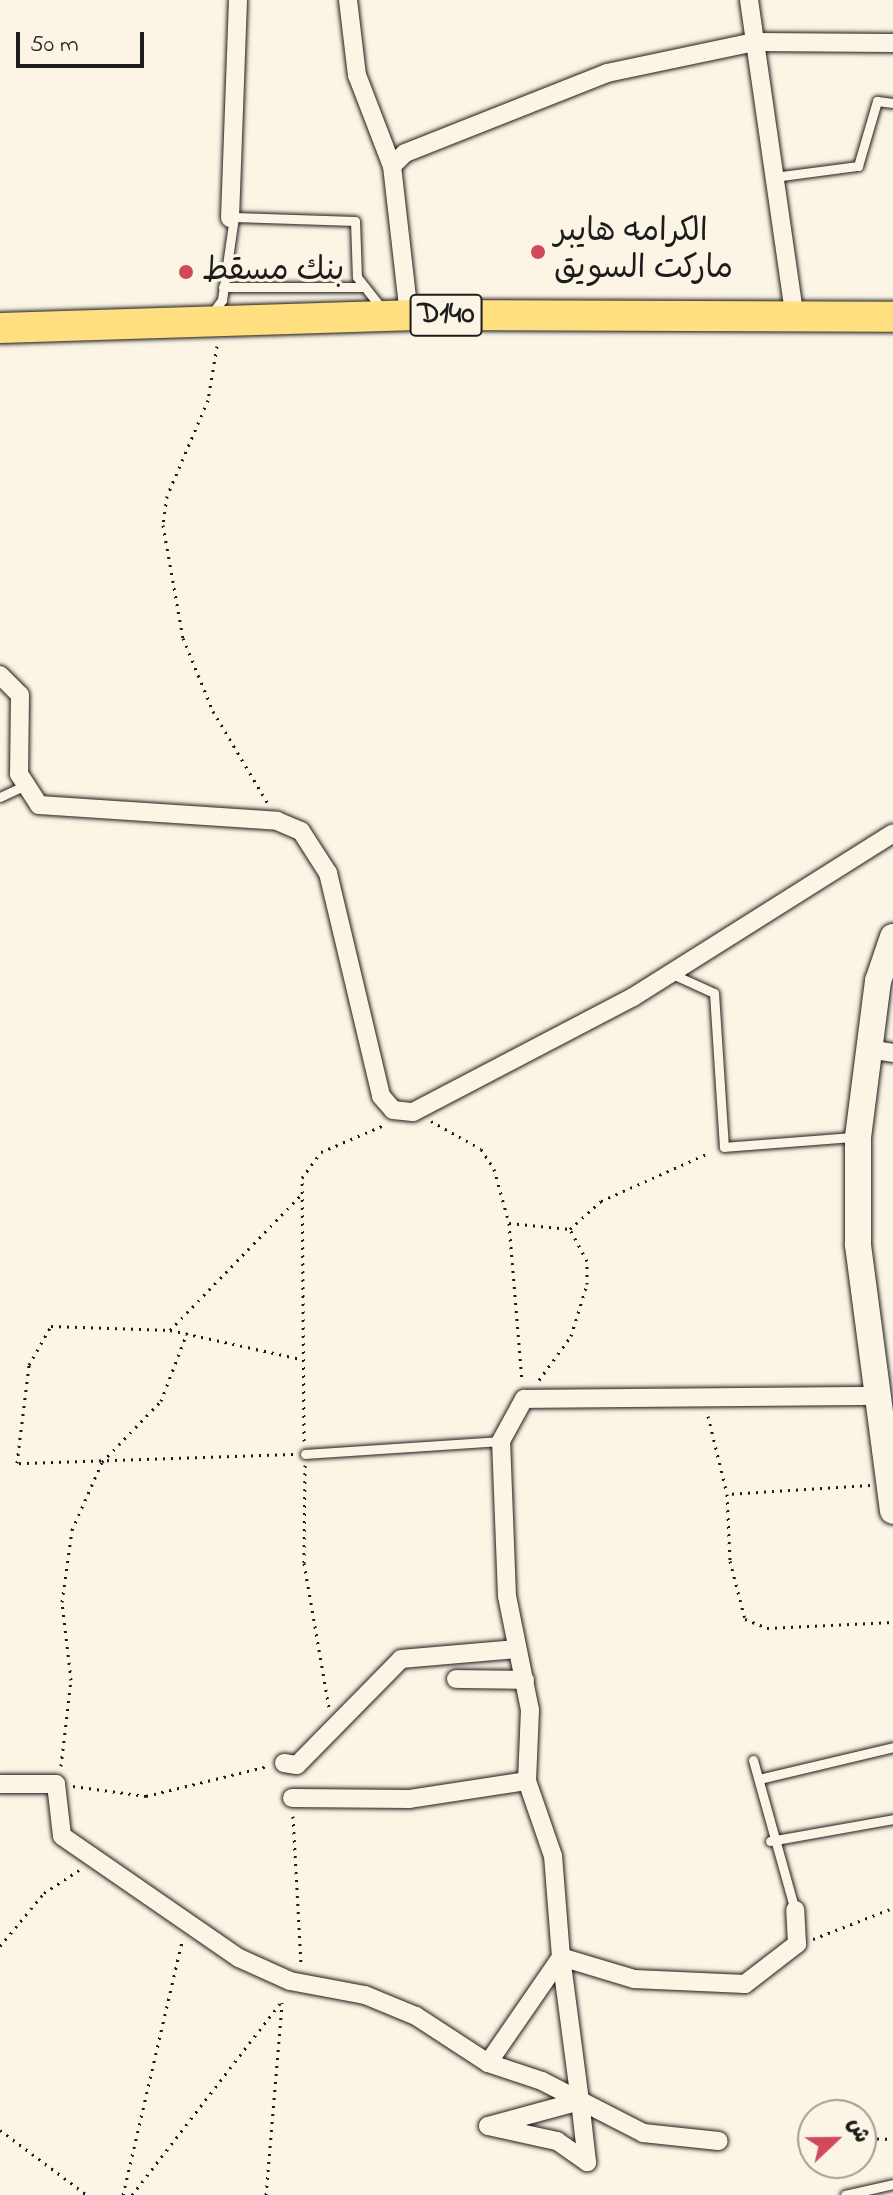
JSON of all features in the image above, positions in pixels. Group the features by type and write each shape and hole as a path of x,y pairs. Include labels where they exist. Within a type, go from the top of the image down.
{"main road":[{"name":"D140","path":"0,328 380,308 795,319 893,317"},
{"path":"893,937 881,1051 858,1137 858,1245 893,1511"}],"street":[{"path":"230,218 238,0"},
{"path":"348,0 357,75 392,166 380,308"},
{"path":"749,0 795,319"},
{"path":"392,166 509,108 607,73 754,42 893,43"},
{"path":"0,675 20,695 16,751 24,786 39,805 69,810 277,821 301,831 328,873 381,1096 393,1110 413,1112 670,973 893,833"},
{"path":"580,2101 488,2126 557,2141 587,2162 580,2101 561,1957 553,1856 527,1781 532,1733 525,1680 507,1596 501,1441 524,1399 878,1396"},
{"path":"284,1763 297,1765 331,1722 401,1659 517,1649"},
{"path":"456,1679 525,1680"},
{"path":"292,1798 409,1799 527,1781"},
{"path":"0,1784 56,1784 62,1836 100,1867 187,1920 239,1958 296,1982 416,2016 488,2063 668,2140 719,2141"},
{"path":"561,1957 634,1979 745,1984 797,1944 795,1910"},
{"path":"488,2063 561,1957"}],"lane":[{"path":"774,177 858,166 877,101 893,103"},
{"path":"221,314 230,218 355,221 355,270 380,308"},
{"path":"223,287 380,308"},
{"path":"0,797 24,786"},
{"path":"670,973 714,993 724,1147 858,1137"},
{"path":"305,1454 501,1441"},
{"path":"759,1779 893,1747"},
{"path":"753,1760 770,1841 795,1910"},
{"path":"770,1841 893,1819"},
{"path":"845,2195 893,2184"}],"path":[{"path":"221,314 208,400 167,496 167,558 183,638 213,711 277,821"},
{"path":"331,1722 304,1563 302,1178 321,1152 413,1112 481,1149 509,1223 524,1399"},
{"path":"509,1223 570,1229 601,1201 724,1147"},
{"path":"170,1330 302,1194"},
{"path":"524,1399 571,1336 587,1284 587,1261 570,1229"},
{"path":"301,1359 170,1330 68,1323 38,1339 17,1463 305,1454"},
{"path":"187,1333 161,1401 102,1462 72,1530 62,1602 71,1680 68,1740 56,1784 146,1796 284,1763"},
{"path":"702,1396 727,1494 730,1561 745,1619 767,1628 893,1622"},
{"path":"727,1494 889,1484"},
{"path":"132,2195 296,1982 292,1798"},
{"path":"0,1946 70,1871 100,1867"},
{"path":"802,1943 893,1908"},
{"path":"123,2195 187,1920"},
{"path":"266,2195 282,2001"},
{"path":"0,2130 87,2195"}],"place":[{"name":"الكرامه هايبر ماركت السويق","path":"538,252"},
{"name":"بنك مسقط","path":"186,272"}]}
